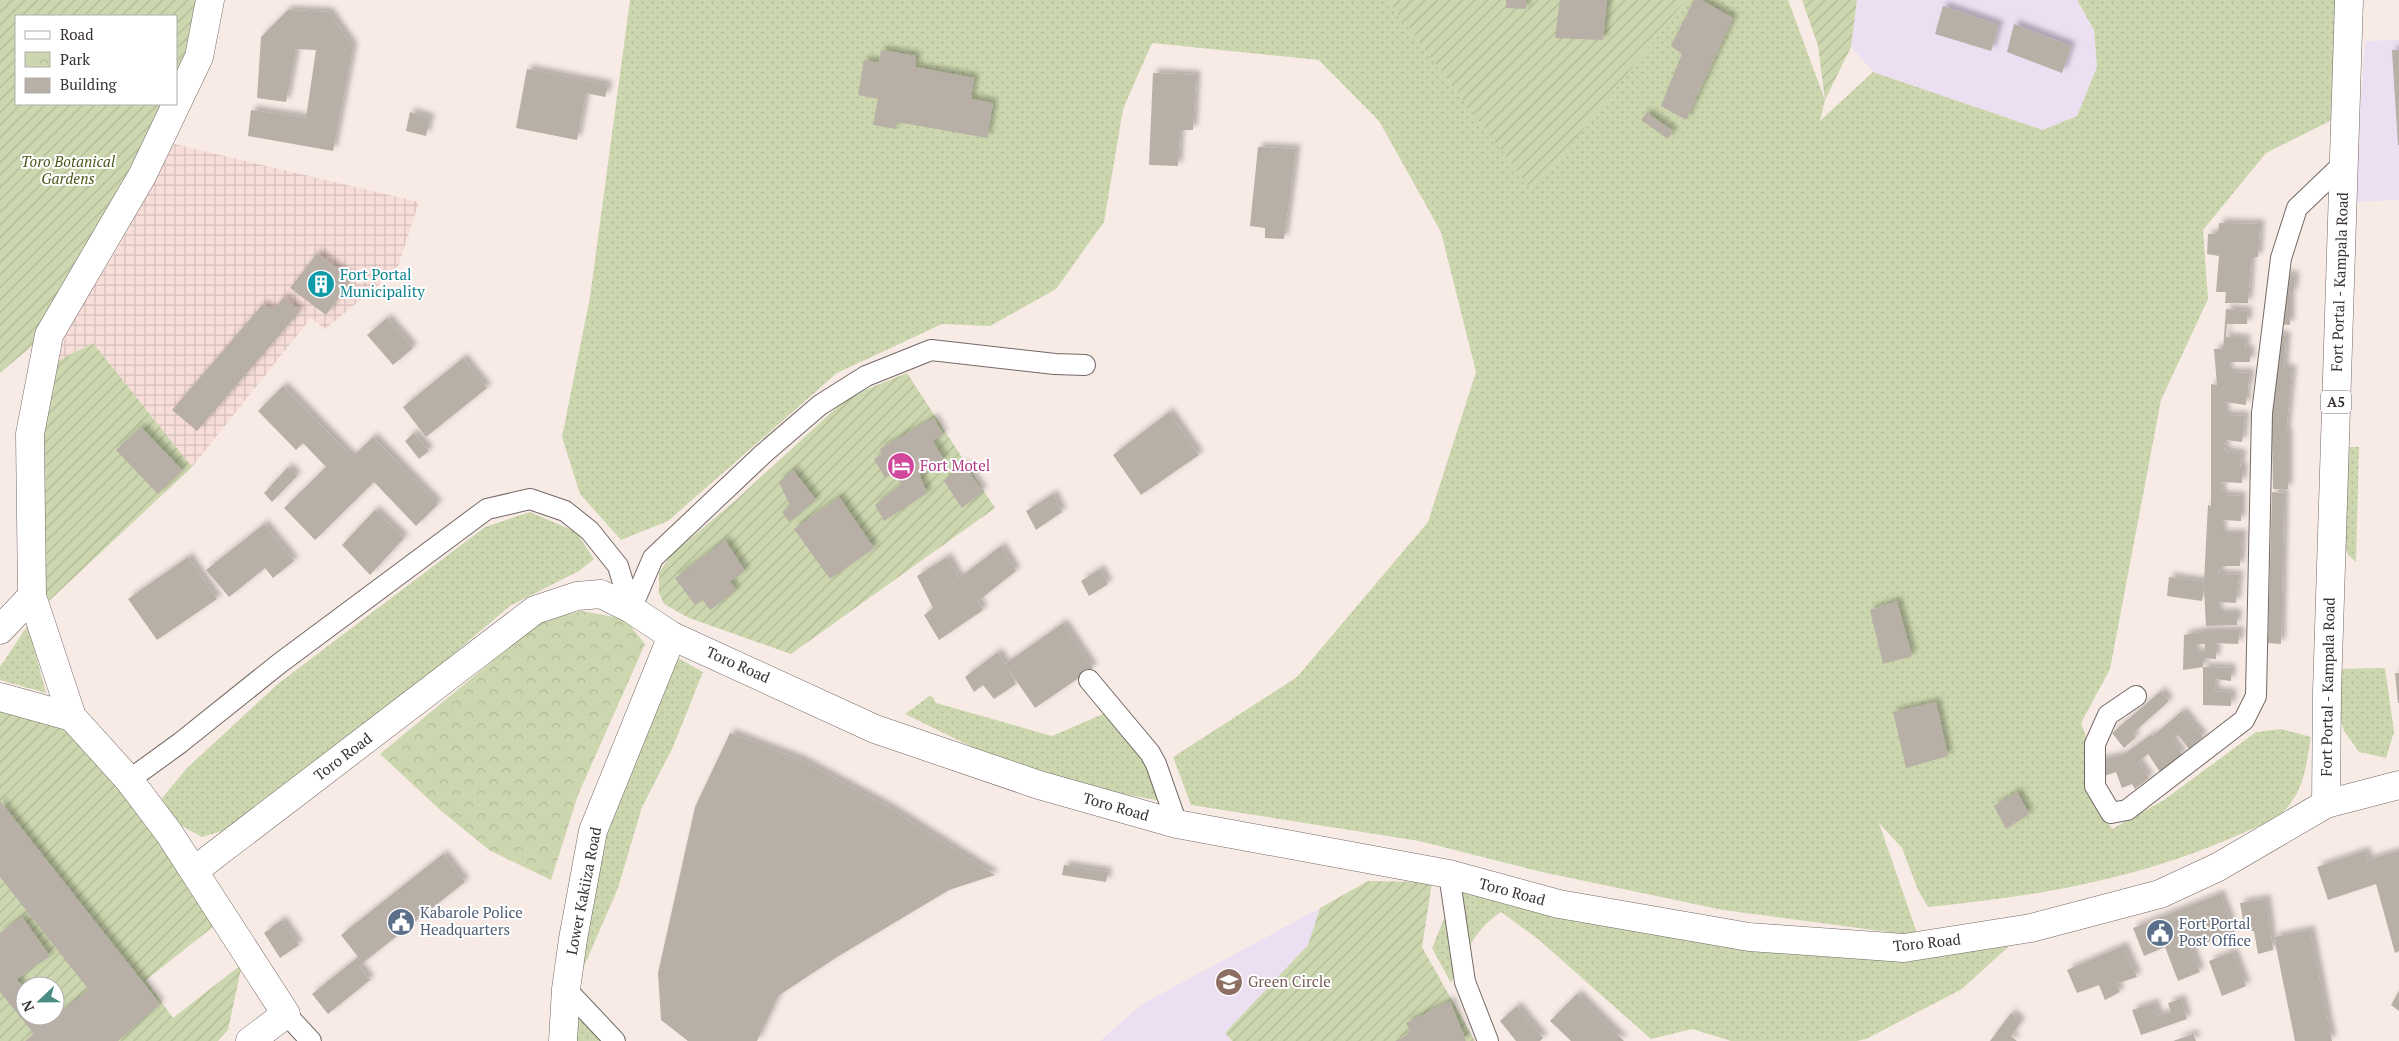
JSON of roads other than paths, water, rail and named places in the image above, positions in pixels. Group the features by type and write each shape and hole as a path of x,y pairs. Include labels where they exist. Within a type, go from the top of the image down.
{"main road":[{"path":"178,101 199,57 210,0"},
{"name":"Fort Portal - Kampala Road","path":"2326,804 2328,672 2349,0"},
{"path":"176,105 146,168 49,335 30,434 32,596 72,717 128,780 169,833 195,870 286,1014 250,1041"},
{"name":"Toro Road","path":"195,870 535,610 577,596 601,594 631,608 672,636 875,728 1039,785 1177,824 1449,874 1559,904 1749,937 1904,948 2031,928 2160,894 2218,867 2326,804 2399,785"},
{"path":"0,630 32,596"},
{"name":"Lower Kakiiza Road","path":"563,1041 566,989 573,939 593,831 672,636"},
{"path":"0,697 72,717"}],"street":[{"path":"2136,696 2108,715 2095,744 2095,786 2112,812 2127,810 2244,720 2256,696 2262,413 2281,258 2297,208 2343,164"},
{"path":"631,608 653,558 763,454 820,405 866,376 931,350 967,352 1055,364 1085,365"},
{"path":"128,780 180,744 280,663 487,509 530,499 565,511 590,531 618,566 631,608"},
{"path":"1089,680 1150,753 1156,764 1177,824"},
{"path":"1449,874 1465,982 1488,1041"},
{"path":"566,989 615,1041"},
{"path":"286,1014 311,1041"}],"place":[{"name":"Fort Portal Municipality","path":"321,284"},
{"name":"Fort Motel","path":"901,466"},
{"name":"Kabarole Police Headquarters","path":"401,922"},
{"name":"Fort Portal Post Office","path":"2160,933"},
{"name":"Green Circle","path":"1229,982"}],"park label":[{"name":"Toro Botanical Gardens","path":"68,170"}]}
